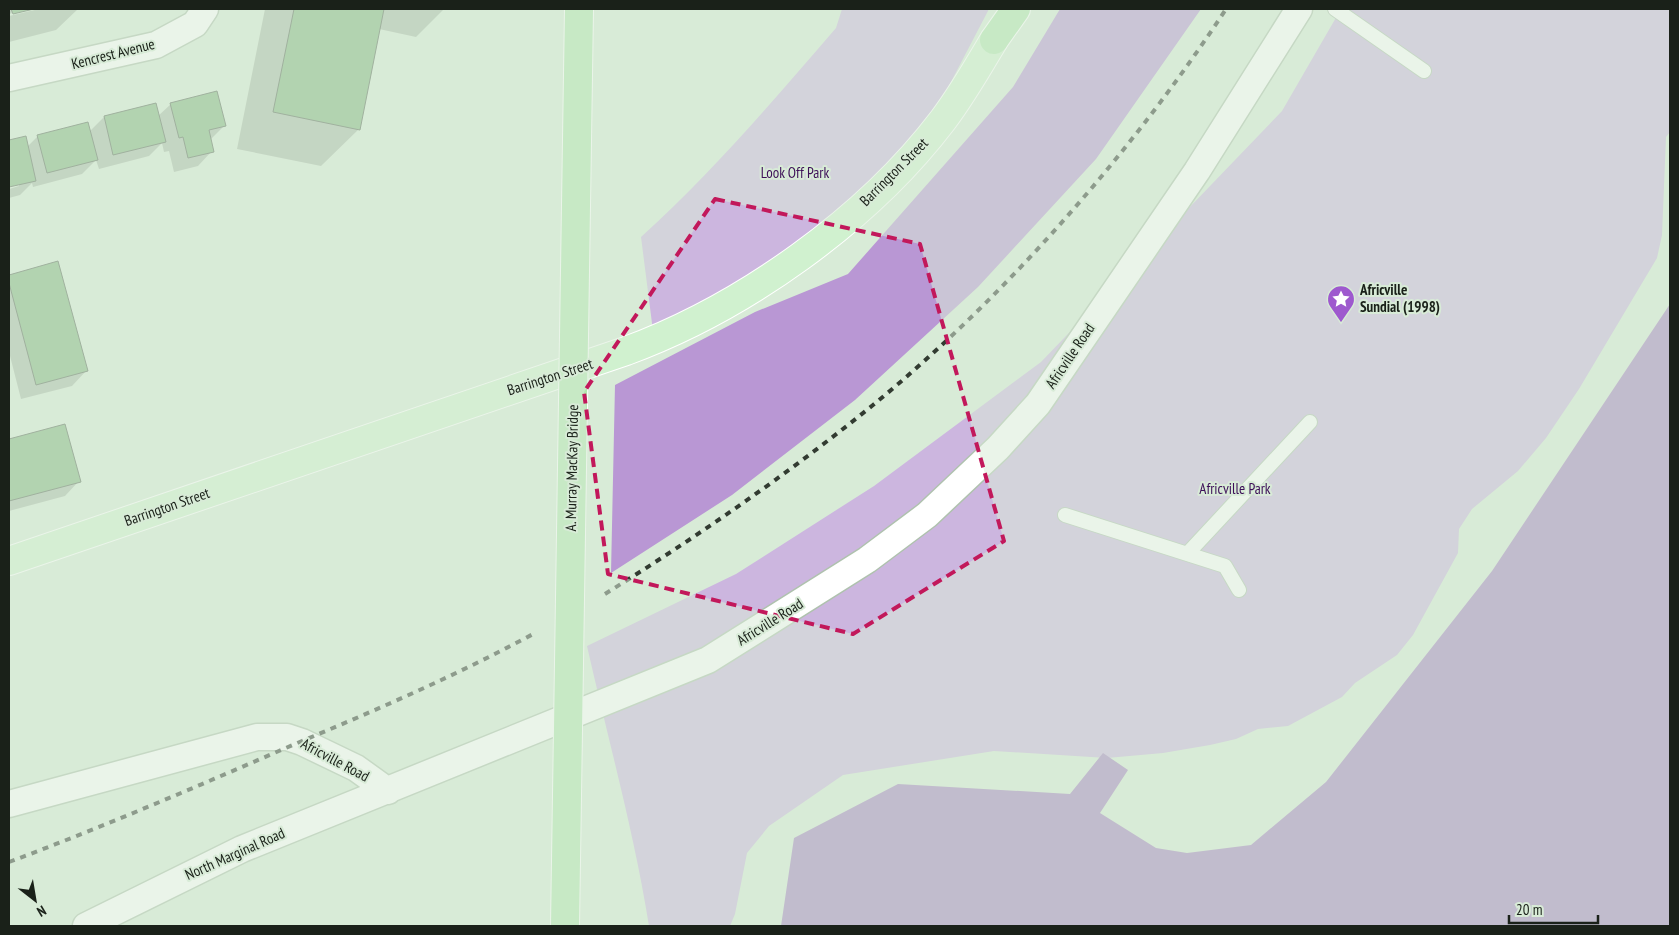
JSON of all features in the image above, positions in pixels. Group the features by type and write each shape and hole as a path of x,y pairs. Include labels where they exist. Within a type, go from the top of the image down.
{"highway":[{"name":"A. Murray MacKay Bridge","path":"565,926 578,9"},
{"path":"994,40 1009,9"},
{"path":"994,40 1016,9"}],"main road":[{"name":"Barrington Street","path":"9,561 661,338 723,306 783,269 831,233 922,146 960,96 994,40"}],"street":[{"name":"Kencrest Avenue","path":"9,78 156,45 195,24 205,9"},
{"name":"Africville Road","path":"9,804 257,737 287,737 302,742 356,768 388,791 708,660 868,560 926,515 998,448 1038,404 1197,170 1299,9"},
{"name":"North Marginal Road","path":"86,926 242,848 388,791"}],"lane":[{"path":"1335,9 1424,71"},
{"path":"1188,553 1310,422"},
{"path":"1065,515 1225,566 1239,590"}],"highlighted area":[{"path":"715,199 920,244 1004,541 853,634 608,574 584,392"}],"green space":[{"name":"Look Off Park","path":"842,9 989,9 941,101 837,224 653,331 641,237 693,188 765,109 836,28"},
{"name":"Africville Park","path":"1341,9 1670,9 1670,132 1666,137 1662,235 1657,258 1579,389 1546,438 1518,471 1472,509 1459,529 1458,553 1413,635 1397,655 1355,683 1342,697 1288,726 1258,729 1236,739 1163,753 1107,758 994,751 843,775 769,826 747,853 735,914 730,926 649,926 628,821 587,646 736,574 874,486 1041,362 1282,111"}],"shaded area":[{"path":"1060,9 1201,9 1096,159 978,287 855,400 732,495 611,573 615,385 755,312 848,274 1013,87"},
{"path":"1670,304 1670,926 781,926 794,838 898,784 1070,794 1103,753 1128,770 1100,813 1156,848 1187,853 1251,845 1326,782 1492,571"}],"building":[{"path":"11,9 34,9 13,14"},
{"path":"294,9 384,9 360,130 273,112"},
{"path":"217,91 226,126 209,130 214,152 188,158 183,137 179,138 170,103"},
{"path":"156,103 166,142 113,155 104,116"},
{"path":"88,122 98,160 47,173 37,135"},
{"path":"26,136 36,181 9,187 9,140"},
{"path":"58,261 88,371 36,385 9,283 9,275"},
{"path":"65,424 81,482 9,501 9,439"}],"railway":[{"path":"605,594 708,527 841,431 922,363 971,318 1064,220 1108,168 1150,116 1226,9"},
{"path":"9,862 156,803 361,716 420,690 535,633"}],"place":[{"name":"Africville Sundial (1998)","path":"1341,323"}]}
